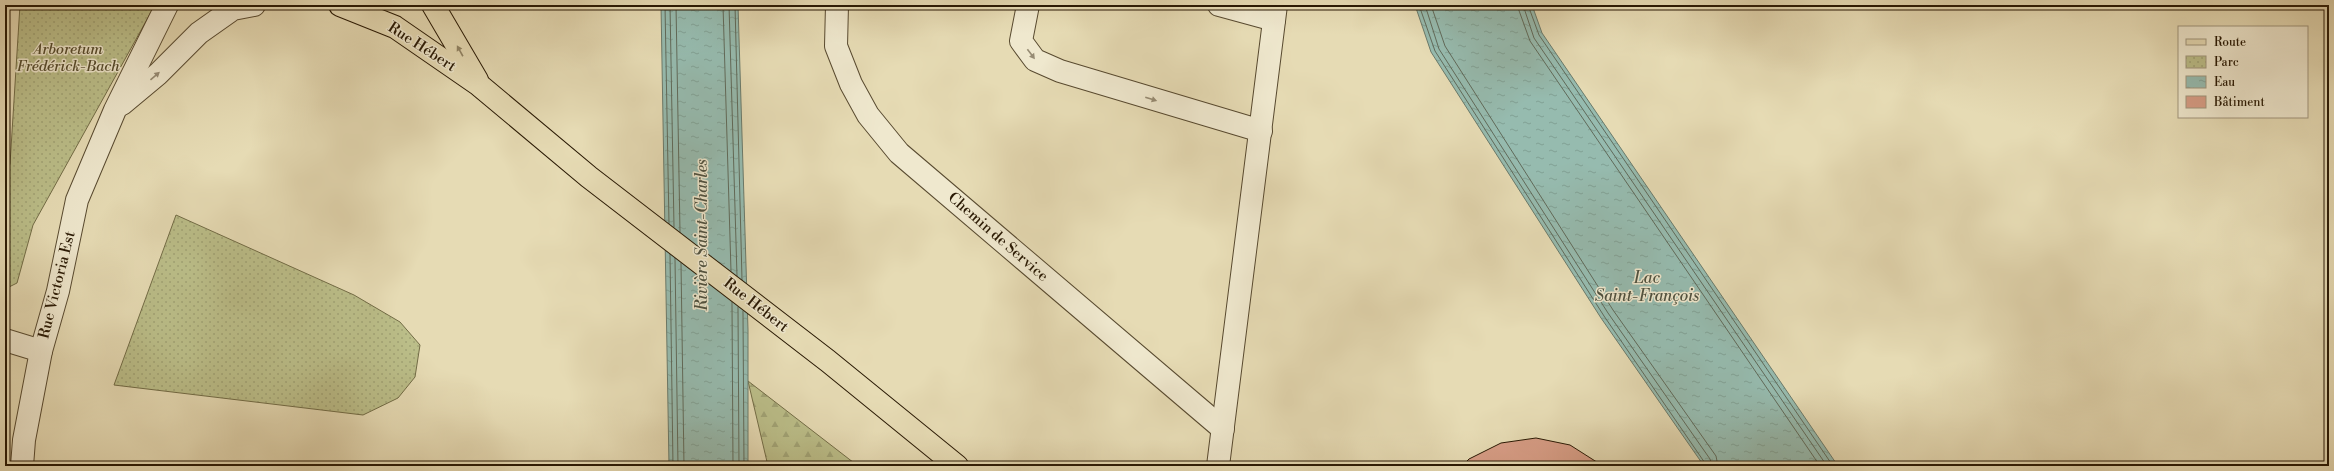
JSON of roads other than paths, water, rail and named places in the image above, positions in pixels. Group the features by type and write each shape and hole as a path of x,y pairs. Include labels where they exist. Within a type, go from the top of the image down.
{"main road":[{"name":"Rue Hébert","path":"340,5 395,27 479,85 589,176 828,361 957,466"},
{"name":"Rue Hébert","path":"433,5 479,85"}],"street":[{"name":"Rue Victoria Est","path":"22,466 24,440 41,351 58,291 77,200 115,110 167,5"},
{"name":"Rue Victoria Est","path":"115,110 158,74 199,33 233,9 254,5"},
{"name":"Chemin de Service","path":"837,5 836,46 851,84 868,115 899,153 1223,429"},
{"path":"1028,5 1021,41 1035,60 1060,71 1261,132"},
{"path":"1218,466 1275,12 1219,5"},
{"path":"5,340 41,351"}],"water":[{"name":"Rivière Saint-Charles","path":"661,5 738,5 748,330 748,466 669,466"},
{"name":"Lac Saint-François","path":"1415,5 1532,5 1542,33 1838,466 1704,466 1601,318 1431,52"}],"park label":[{"name":"Arboretum Frédérick-Bach","path":"68,58"}]}
